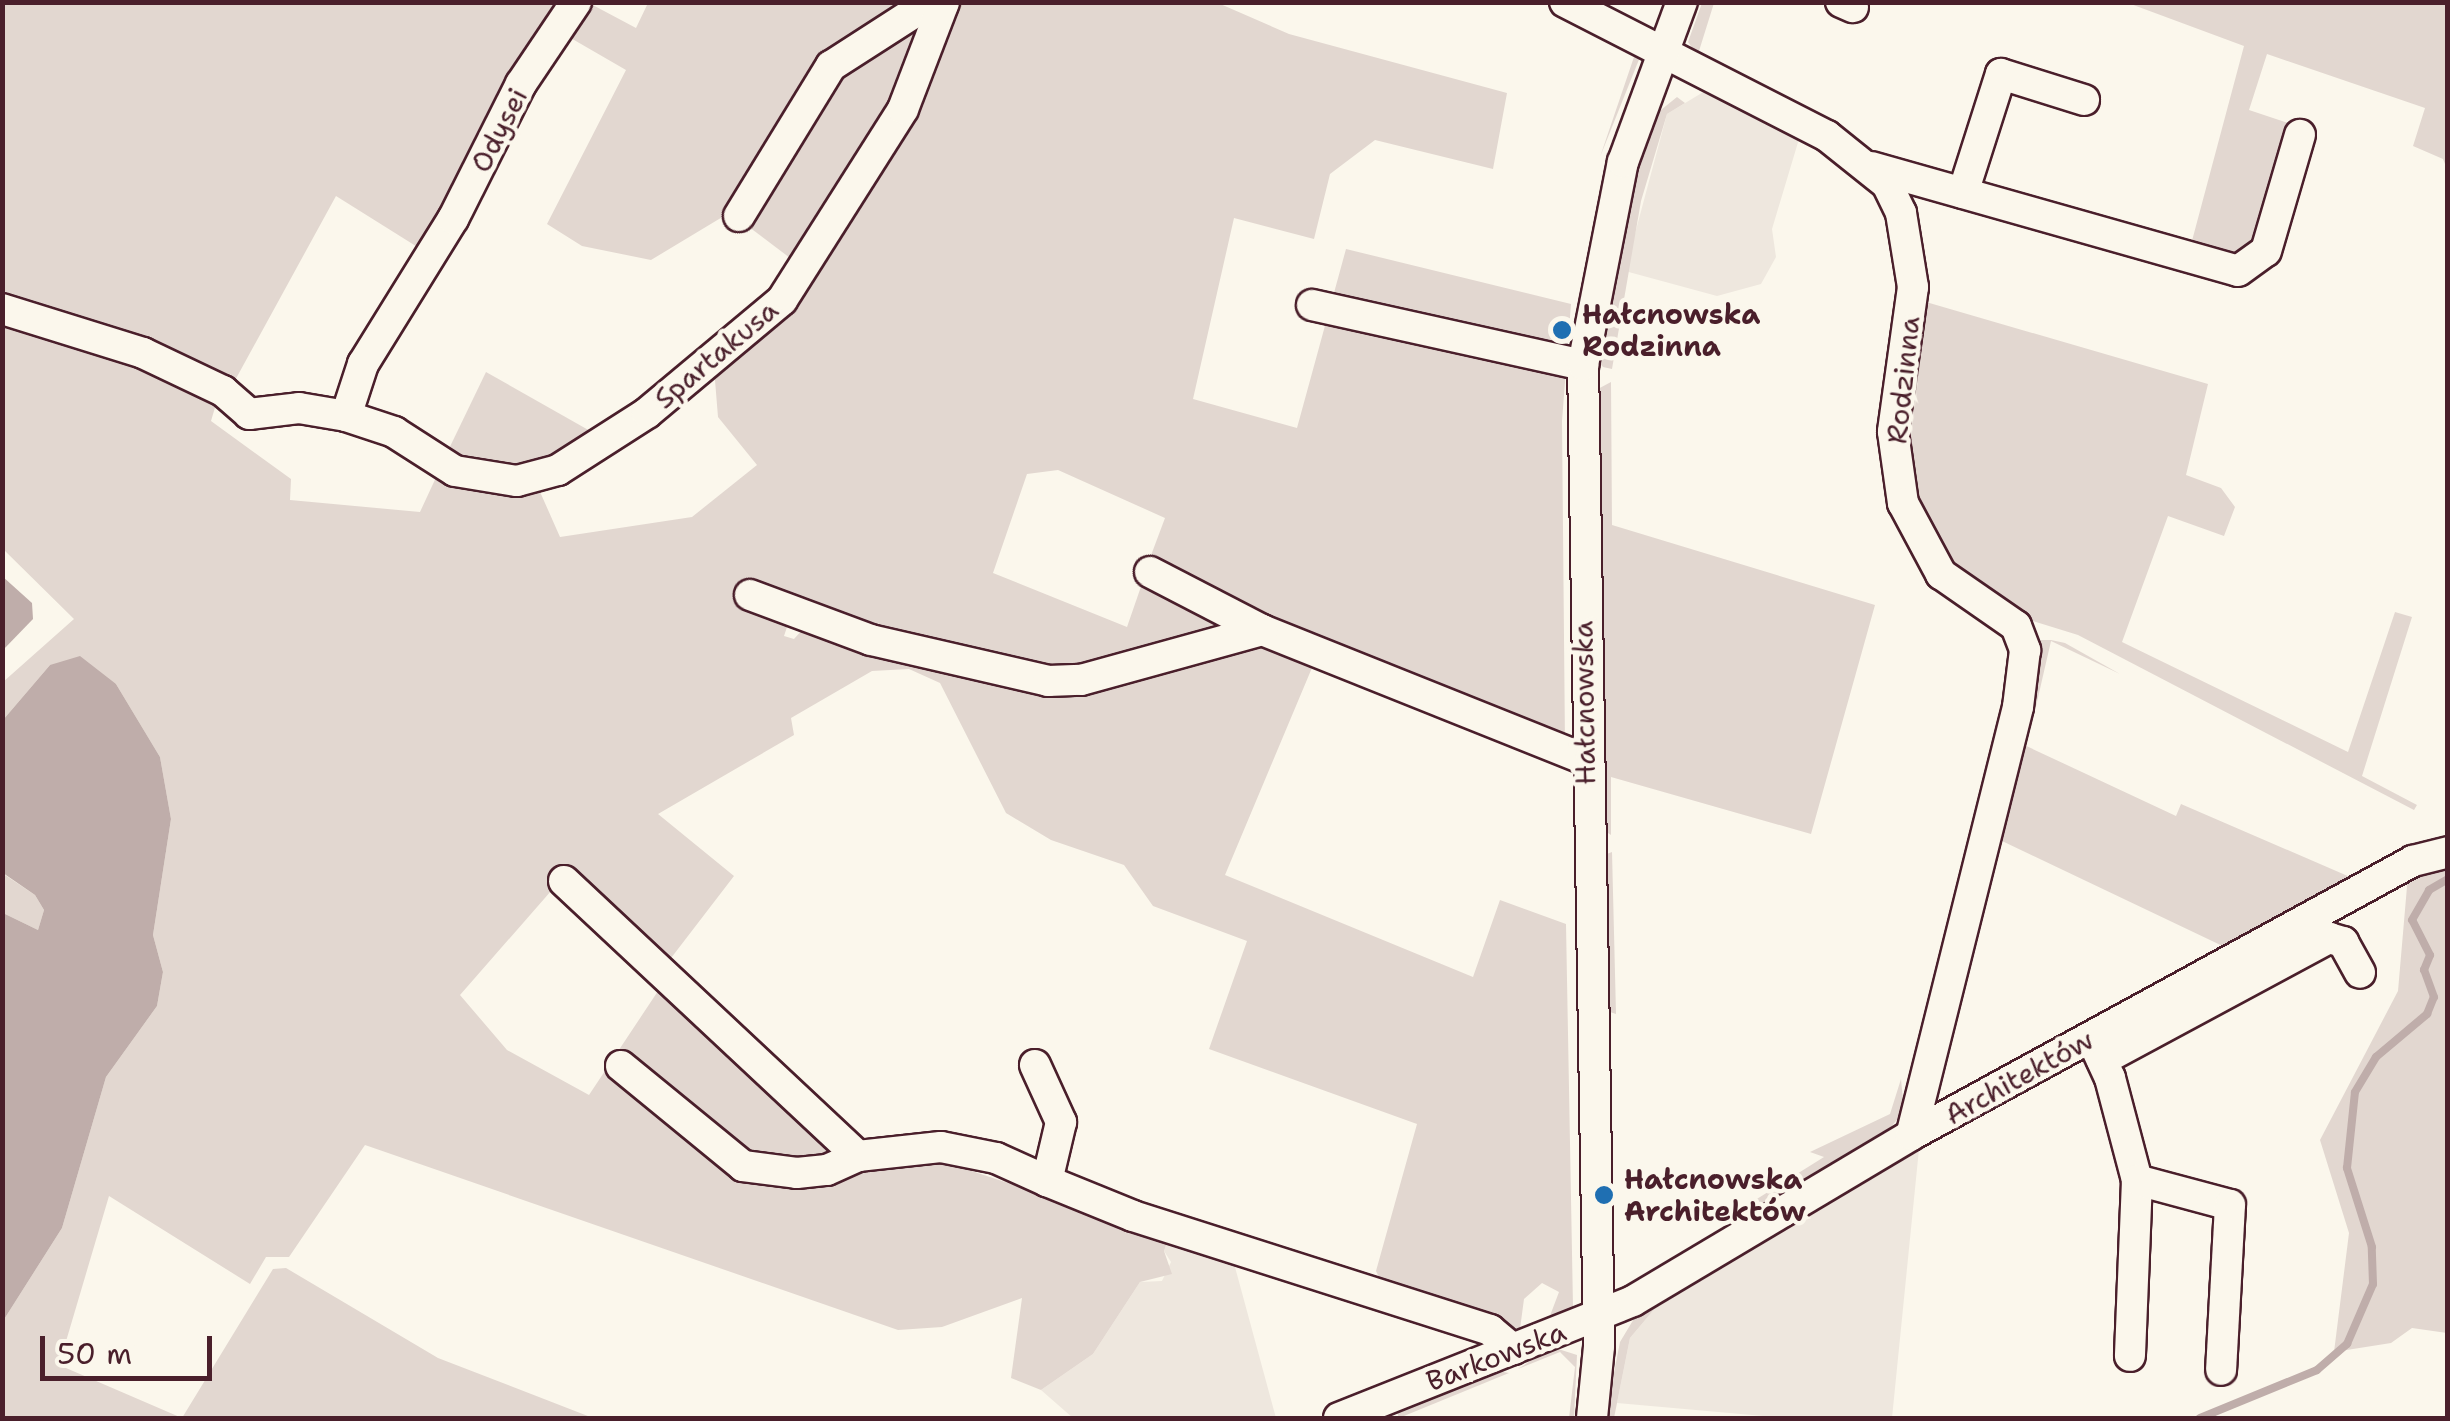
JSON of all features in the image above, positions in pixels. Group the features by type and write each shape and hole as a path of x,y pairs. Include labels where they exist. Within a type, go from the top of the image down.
{"street":[{"name":"Odysei","path":"346,416 363,364 428,260 521,84 576,2"},
{"path":"1565,2 1663,49"},
{"name":"Hałcnowska","path":"1592,1418 1597,1316 1584,758 1583,365 1610,206 1682,2"},
{"name":"Spartakusa","path":"346,416 394,432 455,470 517,481 558,470 647,413 762,320 886,138 919,76 944,4 921,8 830,66 738,216"},
{"name":"Rodzinna","path":"1663,49 1810,126 1887,184 1911,250 1893,432 1903,503 1941,574 2016,626 2024,650 2018,707 1911,1136"},
{"path":"1963,193 2001,74 2084,100"},
{"path":"1868,166 2238,271 2266,251 2300,135"},
{"path":"1312,304 1583,365"},
{"path":"2,308 142,353 222,391 249,414 299,408 346,416"},
{"path":"1150,572 1262,630 1584,758"},
{"path":"750,595 797,623 1048,681 1082,680 1262,630"},
{"name":"Architektów","path":"1597,1316 1911,1136 2096,1048 2412,861 2448,852"},
{"path":"564,881 858,1156"},
{"path":"2130,1356 2137,1180 2096,1048 2329,938 2343,942 2360,973"},
{"path":"1035,1065 1061,1122 1047,1181"},
{"path":"621,1066 743,1166 797,1173 827,1170 858,1156 958,1148 1133,1216 1490,1330 1513,1349"},
{"path":"2137,1180 2230,1205 2221,1370"},
{"name":"Barkowska","path":"1339,1418 1597,1316"}],"shaded area":[{"path":"3,3 569,3 427,253 336,196 233,384 20,306 13,295 3,303"},
{"path":"589,3 636,28 648,3 919,3 857,40 729,213 651,260 582,246 547,224 626,70 562,33"},
{"path":"950,3 1218,3 1289,34 1507,93 1493,169 1375,140 1330,174 1314,239 1234,218 1193,399 1297,428 1346,249 1571,304 1562,421 1565,744 1147,566 1165,518 1058,470 1027,474 993,573 1127,627 1145,575 1237,628 1051,672 789,621 784,636 794,639 804,628 1009,681 1267,640 1314,663 1225,875 1473,977 1500,900 1566,924 1573,1307 1548,1321 1559,1292 1542,1283 1524,1299 1520,1329 1384,1288 1376,1271 1417,1124 1209,1049 1247,941 1153,906 1124,865 1051,840 1006,813 940,683 909,669 872,671 791,718 794,735 658,814 734,876 668,962 565,875 460,995 507,1050 589,1095 664,982 834,1146 923,1155 1169,1236 1164,1251 1172,1274 1140,1282 1093,1354 1041,1390 1011,1378 1022,1298 942,1327 898,1330 365,1145 289,1257 266,1257 250,1284 109,1196 59,1365 182,1418 3,1418 3,1321 62,1228 106,1077 157,1006 163,972 153,935 171,819 160,757 116,684 50,665 3,720 3,682 74,619 3,549 3,316 219,394 211,421 291,479 290,500 420,512 439,471 537,485 560,537 692,517 757,465 718,417 714,368 745,343"},
{"path":"1702,3 1714,3 1699,51 1712,58 1706,67 1688,42"},
{"path":"2128,3 2447,3 2447,169 2443,159 2413,146 2425,108 2267,54 2249,110 2297,126 2251,257 2189,252 2244,46"},
{"path":"917,16 924,52 798,264 741,221 812,99"},
{"path":"1615,34 1642,52 1600,157 1635,54 1605,40"},
{"path":"1705,91 1799,139 1772,229 1776,257 1761,284 1717,296 1625,271 1667,114"},
{"path":"1677,97 1685,103 1667,114 1641,201 1612,369 1603,367 1597,359 1636,160 1656,114"},
{"path":"1903,184 1916,211 1926,302 2208,384 2186,475 2221,488 2235,507 2224,536 2168,516 2122,642 2348,752 2395,612 2412,617 2362,776 2417,805 2414,810 2078,635 2020,617 1961,583 1906,485"},
{"path":"486,372 599,436 518,474 445,457"},
{"path":"1611,382 1612,525 1875,605 1811,834 1611,777 1611,835 1599,827 1596,390"},
{"path":"2,576 32,603 33,619 3,650"},
{"path":"2041,640 2051,640 2065,643 2120,674 2051,641 2031,728 2022,725"},
{"path":"80,656 116,684 160,757 171,819 153,935 163,972 157,1006 106,1077 62,1228 3,1321 3,913 38,930 44,910 35,895 3,873 3,720 50,665"},
{"path":"2022,744 2176,816 2181,804 2357,880 2231,950 2002,841 1986,895"},
{"path":"1612,852 1616,1014 1601,1009 1599,857"},
{"path":"2447,862 2447,1333 2412,1328 2391,1343 2334,1352 2349,1233 2320,1140 2398,991 2408,875"},
{"path":"2,873 35,895 44,910 38,930 3,913"},
{"path":"1901,1079 1904,1111 1887,1132 1740,1222 1720,1222 1824,1157 1810,1152 1890,1114"},
{"path":"1919,1149 1892,1418 1785,1418 1617,1403 1630,1338 1657,1306"},
{"path":"1823,1204 1657,1306 1630,1338 1614,1418 1605,1418 1620,1342 1638,1312"},
{"path":"1169,1236 1232,1256 1276,1418 1073,1418 1041,1390 1093,1354 1140,1282 1162,1281 1171,1262 1164,1251"},
{"path":"286,1268 438,1358 593,1418 182,1418 273,1269"},
{"path":"1552,1347 1577,1355 1574,1418 1569,1418 1575,1367 1560,1352 1518,1369"},
{"path":"1493,1370 1509,1373 1399,1418 1396,1409"}],"waterway":[{"path":"2200,1418 2317,1370 2347,1344 2373,1284 2372,1247 2347,1168 2355,1092 2376,1057 2427,1014 2434,997 2424,970 2430,955 2412,920 2429,890 2448,879"}],"place":[{"name":"Hałcnowska Rodzinna","path":"1562,330"},
{"name":"Hałcnowska Architektów","path":"1604,1195"}]}
